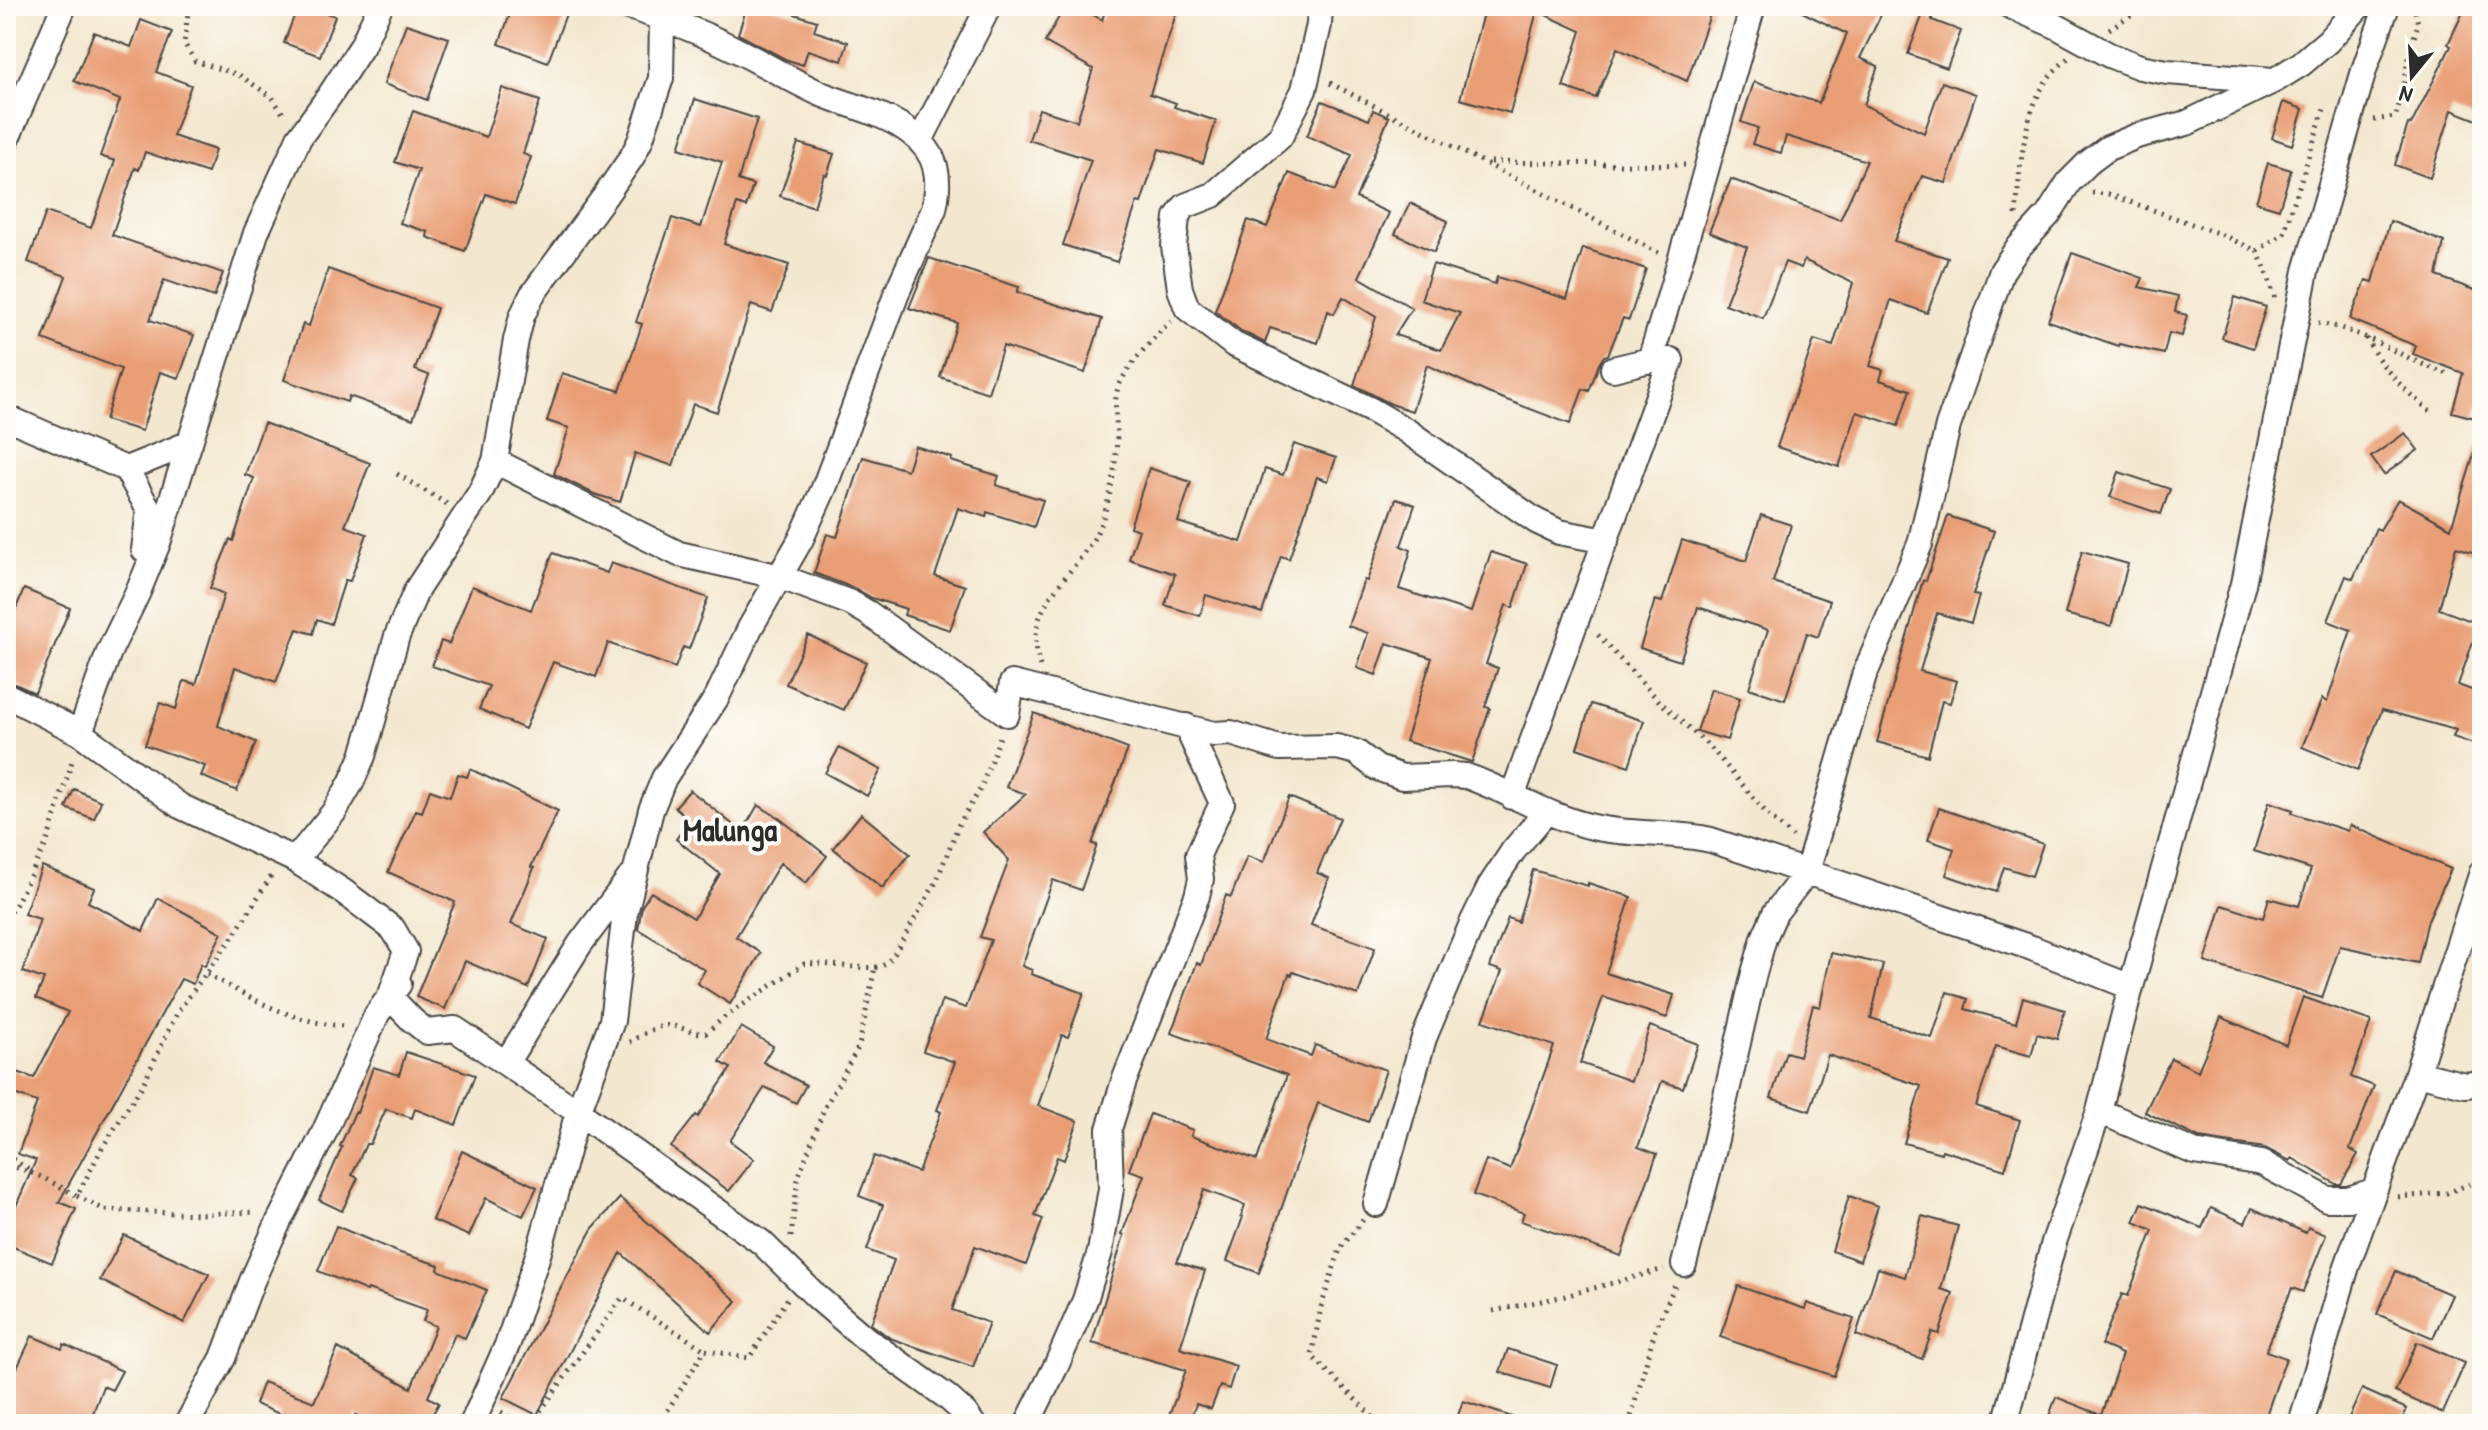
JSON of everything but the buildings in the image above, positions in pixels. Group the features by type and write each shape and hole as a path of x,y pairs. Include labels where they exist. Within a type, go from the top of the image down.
{"street":[{"path":"6,141 64,6"},
{"path":"80,733 109,652 158,543 256,233 299,138 362,46 380,6"},
{"path":"472,1424 508,1343 538,1255 578,1112 612,1021 625,913 651,810 664,778 717,697 824,488 898,290 934,209 937,170 911,132 820,93 665,12 626,6"},
{"path":"920,141 989,6"},
{"path":"1320,6 1319,25 1304,90 1280,137 1213,195 1191,203 1177,217 1174,246 1180,289 1187,308 1233,344 1371,410 1407,431 1536,521 1559,532 1606,541"},
{"path":"1650,360 1753,6"},
{"path":"2010,6 2140,67 2275,80"},
{"path":"1684,1264 1764,938 1775,913 1809,863 1864,676 1920,544 1952,412 2002,271 2048,215 2063,191 2088,163 2108,148 2137,136 2187,123 2275,80 2301,64 2328,41 2359,6"},
{"path":"2005,1424 2054,1242 2099,1111 2243,584 2306,271 2365,67 2387,6"},
{"path":"290,858 334,812 351,783 363,756 397,636 417,589 480,493 495,461 522,316 532,295 605,196 640,141 661,78 665,12"},
{"path":"1512,797 1671,360 1650,360 1613,369"},
{"path":"6,417 126,469 149,510 138,592"},
{"path":"126,469 190,443"},
{"path":"495,461 679,554 781,577 851,603 1007,714 1012,683 1214,734 1231,733 1279,748 1337,747 1361,755 1389,774 1410,778 1466,776 1546,812 1589,827 1618,832 1687,834 1809,863 2131,987"},
{"path":"6,695 80,733 180,806 290,858 344,892 393,929 406,951 390,997 371,1027 252,1281 223,1358 187,1424"},
{"path":"1027,1424 1085,1300 1100,1252 1111,1189 1109,1129 1124,1081 1194,907 1201,879 1198,855 1222,803 1186,726"},
{"path":"1376,1204 1424,1038 1473,921 1490,886 1513,851 1546,812"},
{"path":"506,1063 580,944 635,871"},
{"path":"2301,1424 2326,1332 2417,1073 2482,872"},
{"path":"390,997 427,1032 455,1029 761,1242 866,1339 947,1397 972,1424"},
{"path":"2417,1073 2465,1085 2482,1083"},
{"path":"2099,1111 2194,1152 2262,1163 2327,1199 2348,1199 2373,1191"}],"path":[{"path":"176,6 188,13 184,43 195,61 239,75 272,97 299,138"},
{"path":"2017,249 2021,156 2035,105 2048,78 2087,42 2145,6"},
{"path":"2347,127 2362,121 2395,117 2418,24 2414,6"},
{"path":"1308,72 1680,264"},
{"path":"2257,251 2284,233 2327,104"},
{"path":"1486,162 1706,166"},
{"path":"2063,191 2108,194 2220,234 2257,251 2273,298 2297,323 2335,325 2448,374"},
{"path":"1043,678 1035,651 1036,627 1041,611 1083,556 1103,516 1116,450 1118,388 1148,347 1187,308"},
{"path":"2366,337 2376,357 2412,397 2431,412"},
{"path":"397,474 466,514"},
{"path":"1580,612 1618,659 1711,748 1809,863"},
{"path":"598,1057 665,1026 706,1033 804,964 875,967 888,962 936,882 959,824 981,788 1007,714"},
{"path":"6,918 47,842 80,733"},
{"path":"77,1196 107,1138 142,1086 167,1031 290,858"},
{"path":"531,1424 622,1298 705,1350 749,1358 800,1279 791,1241 798,1178 824,1109 859,1046 875,967"},
{"path":"207,974 248,997 294,1017 335,1026 371,1027"},
{"path":"6,1155 105,1210 199,1214 285,1209"},
{"path":"6,1170 7,1164 42,1177"},
{"path":"2373,1191 2387,1198 2447,1193 2482,1179"},
{"path":"1376,1204 1340,1249 1321,1307 1312,1356 1380,1424"},
{"path":"1493,1311 1565,1296 1684,1264"},
{"path":"1629,1424 1655,1330 1684,1264"},
{"path":"659,1424 705,1350"}],"district":[{"name":"Malunga","path":"730,829"}]}
